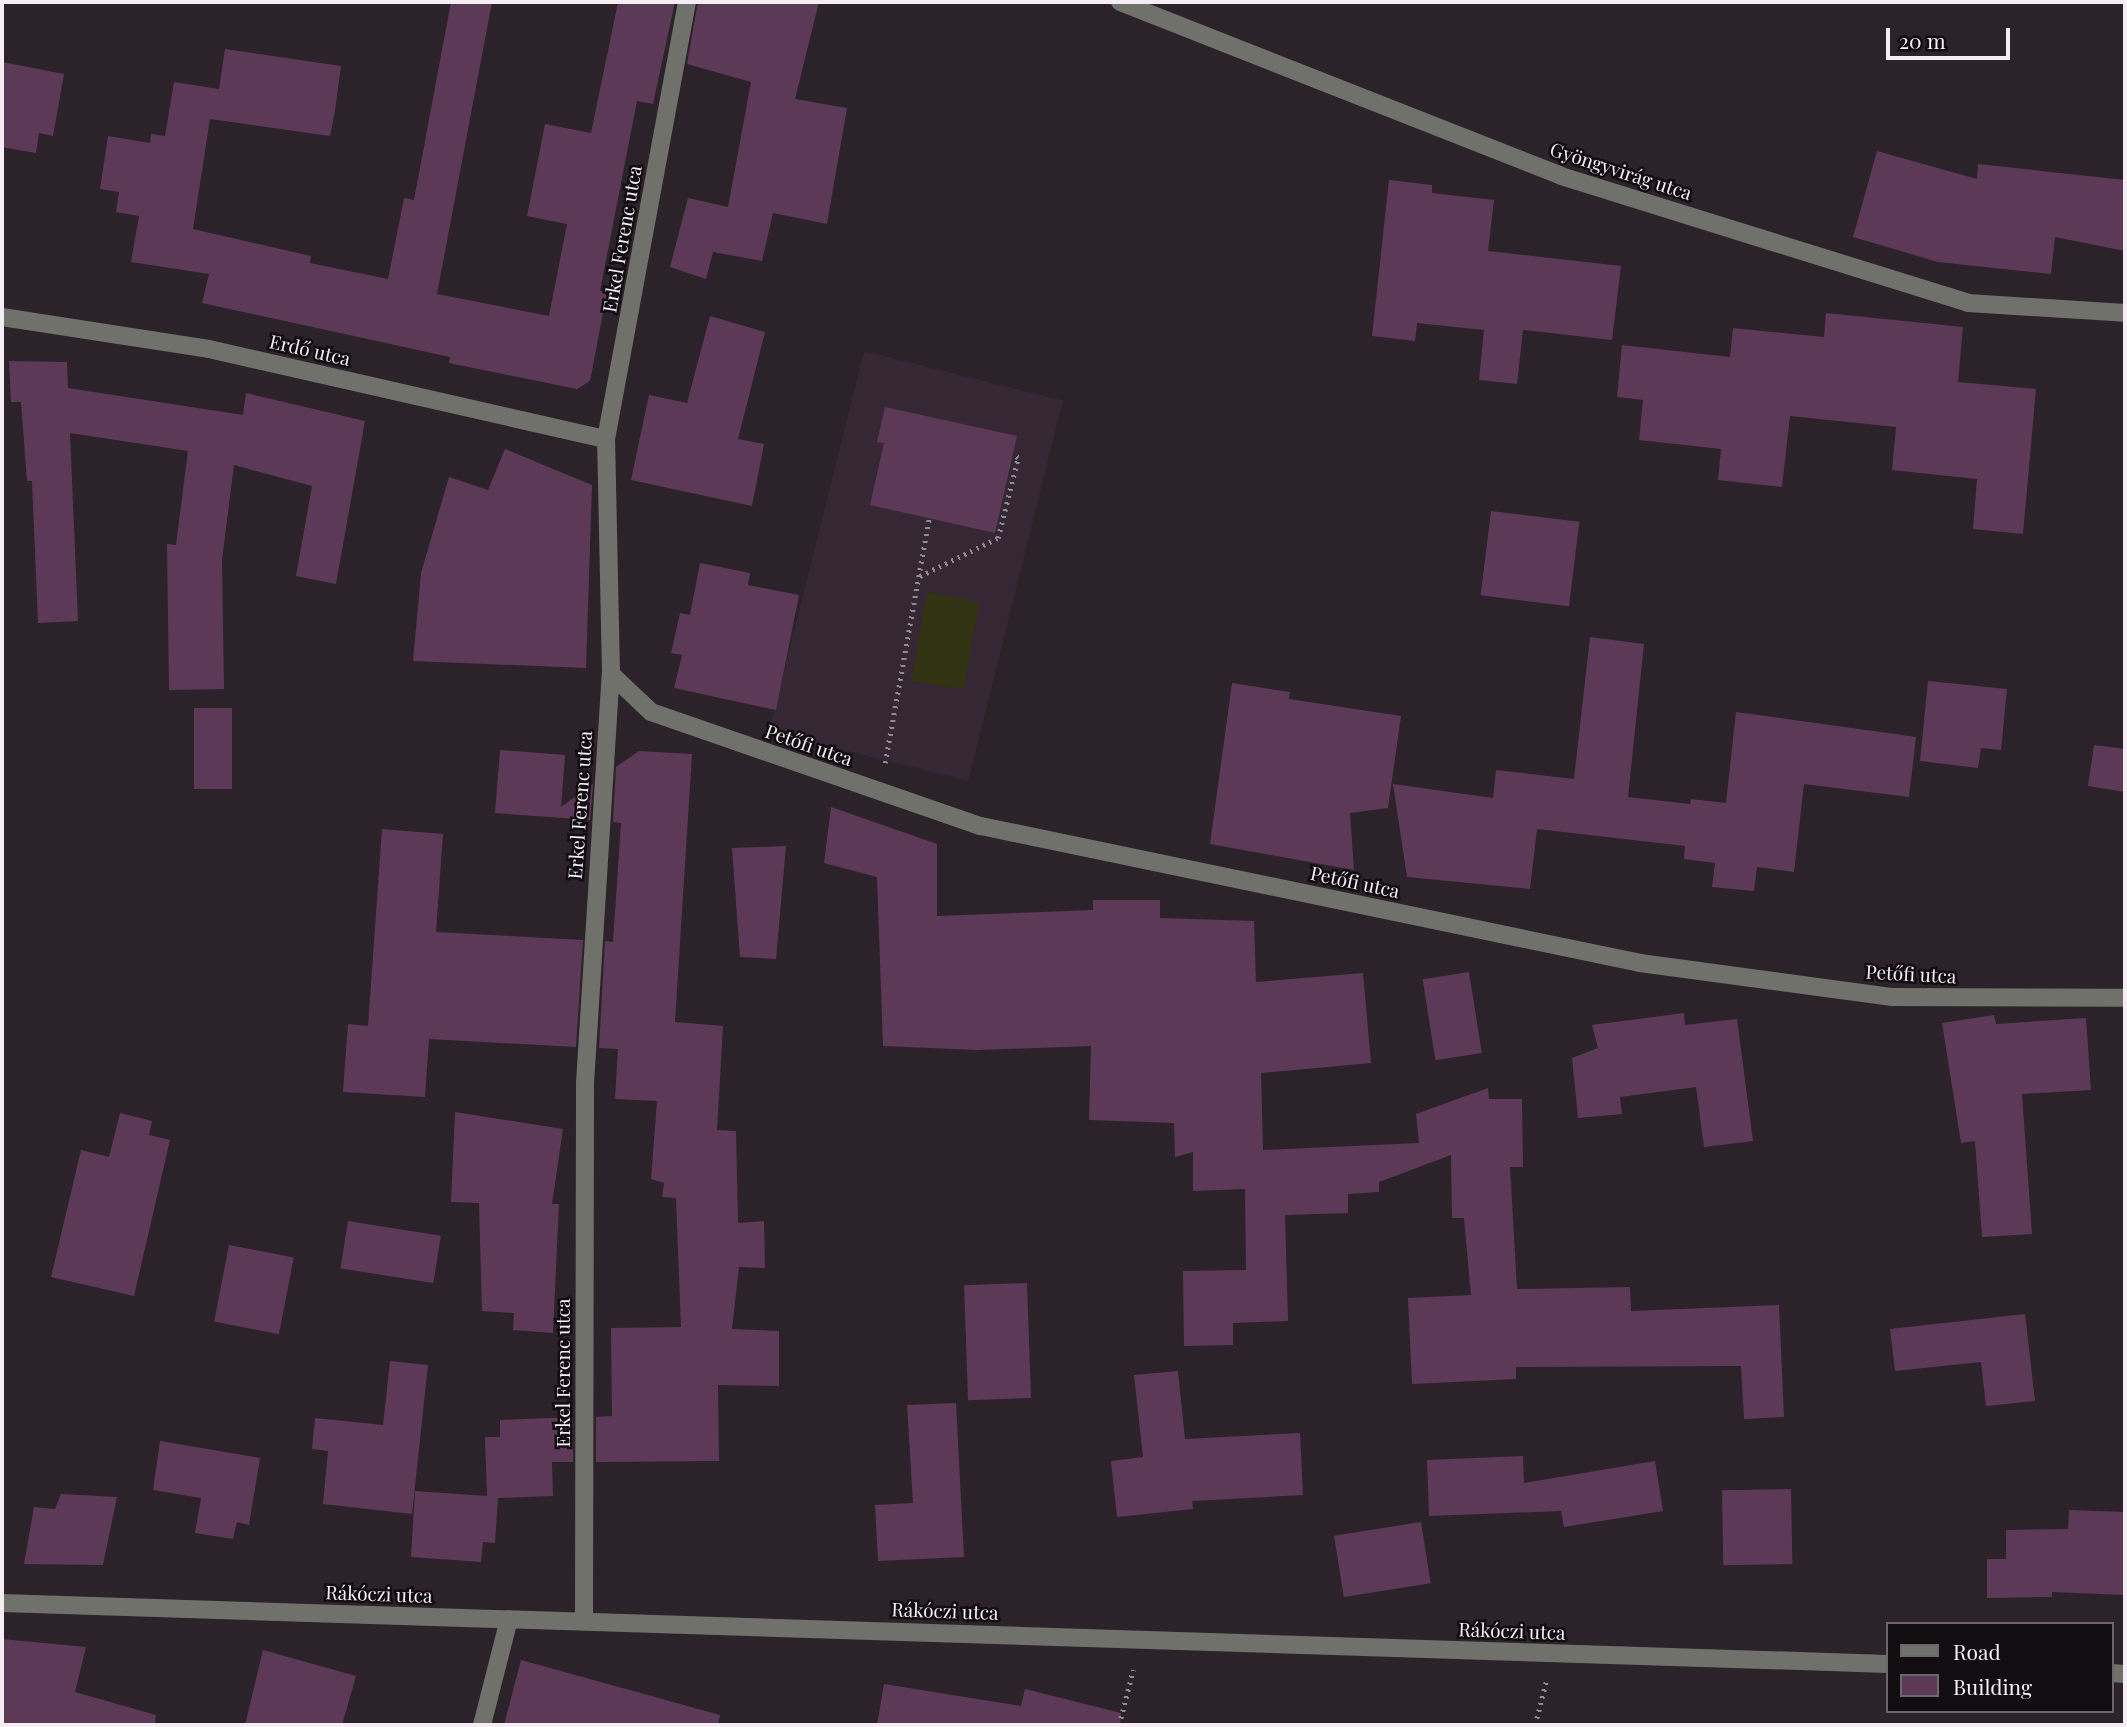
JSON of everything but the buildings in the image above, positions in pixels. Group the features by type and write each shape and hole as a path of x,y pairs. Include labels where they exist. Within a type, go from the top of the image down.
{"street":[{"name":"Erkel Ferenc utca","path":"584,1619 584,1083 611,674 607,439 687,2"},
{"name":"Gyöngyvirág utca","path":"1121,2 1560,176 1955,299 2125,313"},
{"name":"Erdő utca","path":"2,317 209,349 607,439"},
{"name":"Petőfi utca","path":"611,674 651,712 981,826 1640,963 1893,997 2125,998"},
{"name":"Rákóczi utca","path":"2,1602 509,1619 584,1619 1885,1664"},
{"path":"482,1725 509,1619"}],"path":[{"path":"919,577 998,538 1018,458 1013,454"},
{"path":"880,792 929,518"},
{"path":"1119,1725 1141,1639"},
{"path":"1535,1725 1553,1654"}],"shaded area":[{"path":"864,351 1063,401 968,781 769,731"},
{"path":"927,592 979,601 964,690 911,681"}]}
